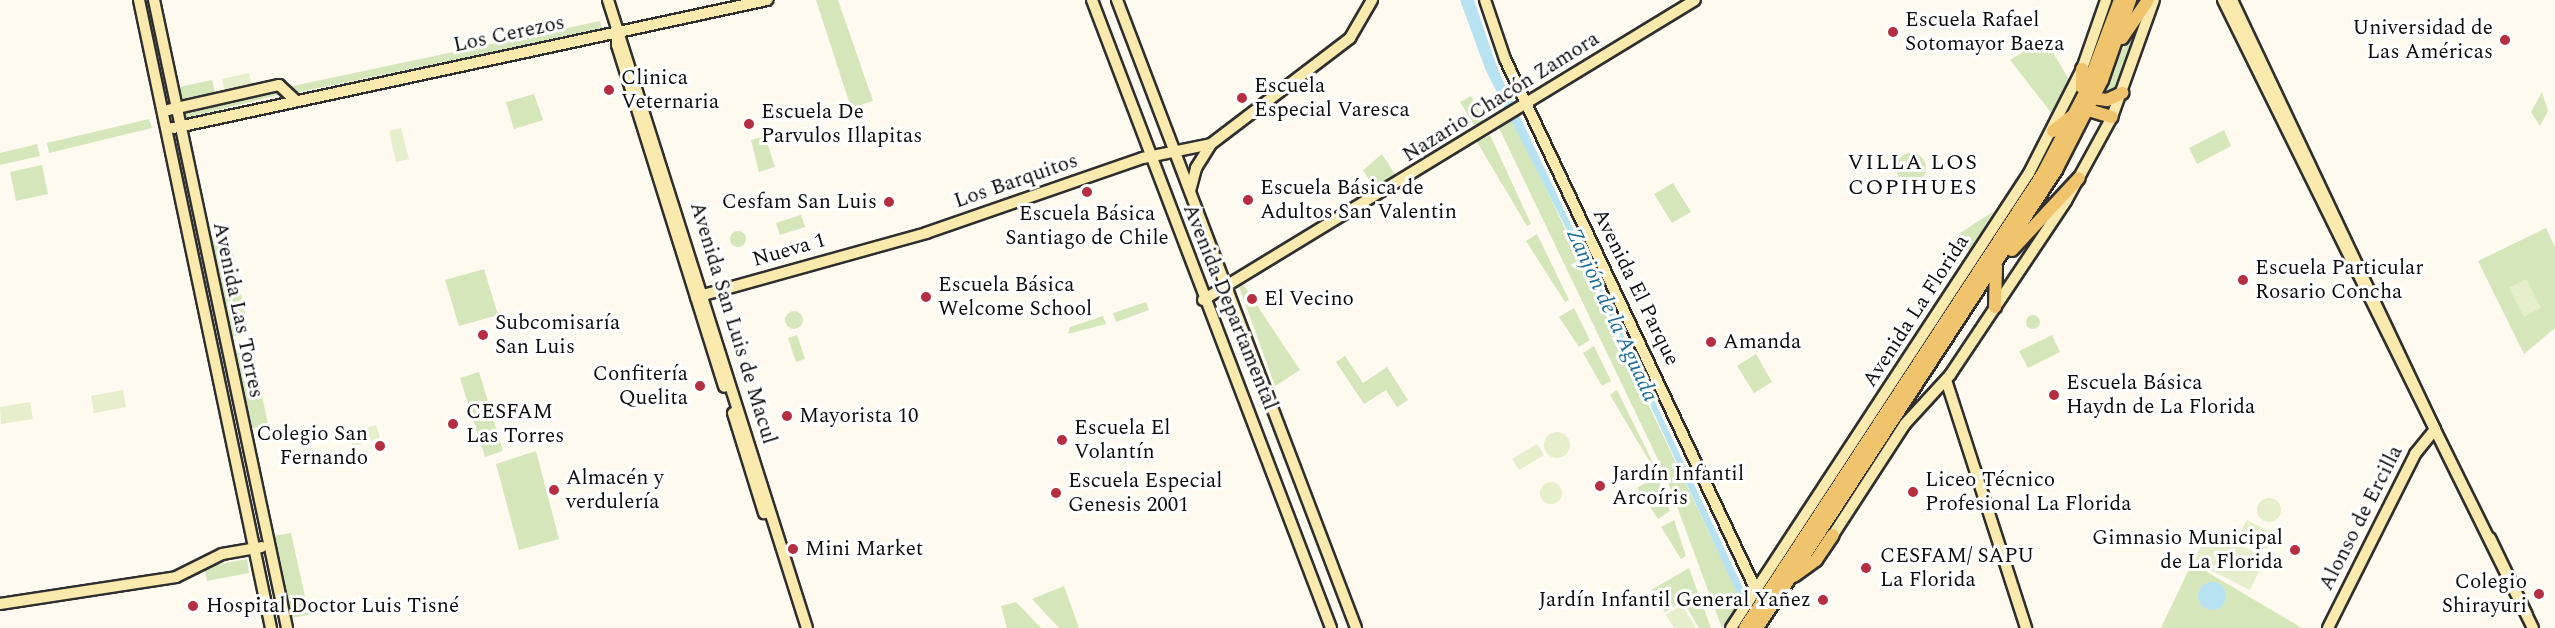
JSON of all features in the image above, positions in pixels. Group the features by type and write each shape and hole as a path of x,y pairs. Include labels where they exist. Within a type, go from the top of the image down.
{"main road":[{"name":"Avenida La Florida","path":"1746,628 2022,207 2086,102 2120,0"},
{"name":"Avenida La Florida","path":"1759,625 1996,266 2114,48 2130,0"},
{"path":"2114,48 2148,0"},
{"path":"2082,69 2086,102"},
{"path":"2053,131 2086,102 2122,93"},
{"path":"2086,102 2112,117"},
{"path":"1995,307 1996,266 2079,178"},
{"path":"1789,580 1816,560 1833,535"}],"street":[{"name":"Avenida Las Torres","path":"139,0 160,111 271,628"},
{"name":"Avenida Las Torres","path":"154,0 175,108 287,628"},
{"name":"Avenida San Luis de Macul","path":"608,0 617,32 616,41 807,628"},
{"name":"Los Cerezos","path":"164,129 767,0"},
{"name":"Avenida Departamental","path":"1092,0 1203,300 1331,628"},
{"name":"Avenida Departamental","path":"1117,0 1225,291 1356,628"},
{"path":"1190,195 1196,168 1211,144 1350,38 1372,0"},
{"name":"Avenida El Parque","path":"1485,0 1524,106 1755,592"},
{"name":"Nazario Chacón Zamora","path":"1203,300 1225,291 1695,0"},
{"name":"Avenida La Florida","path":"1731,628 2053,131 2082,69 2106,0"},
{"path":"1833,535 1905,424 1946,380 2079,178 2112,117 2154,0"},
{"path":"2223,0 2436,429"},
{"path":"2232,0 2487,536 2511,573 2533,628"},
{"path":"160,111 279,85 295,100"},
{"name":"Los Barquitos","path":"893,242 1151,157 1175,154 1211,144"},
{"name":"Nueva 1","path":"700,296 893,242"},
{"name":"Avenida San Luis de Macul","path":"700,296 800,628"},
{"path":"209,338 224,336"},
{"path":"1946,380 2026,628"},
{"name":"Alonso de Ercilla","path":"2328,628 2415,454 2436,429"},
{"path":"234,455 249,451"},
{"path":"0,604 176,577 222,554 270,546"}],"green space":[{"path":"816,0 838,0 873,101 851,108"},
{"path":"600,21 602,29 295,93 288,87"},
{"path":"2140,23 2115,90 2099,96 2115,61"},
{"path":"2045,39 2071,83 2053,115 2010,60"},
{"path":"249,73 252,85 225,91 222,79"},
{"path":"212,80 216,95 183,102 179,87"},
{"path":"278,89 279,95 185,118 183,109"},
{"path":"2542,92 2548,111 2540,126 2531,112"},
{"path":"534,94 543,120 514,129 506,102"},
{"path":"1471,96 1486,126 1478,131 1460,102"},
{"path":"149,119 152,128 49,153 47,143"},
{"path":"1513,119 1741,600 1722,628 1665,474 1499,128"},
{"path":"401,128 409,159 396,162 389,131"},
{"path":"2224,130 2231,146 2197,164 2189,148"},
{"path":"1490,135 1531,224 1527,226 1477,142"},
{"path":"765,136 775,167 759,172 751,140"},
{"path":"37,144 40,156 0,165 0,153"},
{"path":"1911,153 1922,157 1926,168 1922,179 1911,183 1900,179 1896,168 1900,157"},
{"path":"1382,154 1398,179 1377,192 1363,170"},
{"path":"42,165 48,194 16,201 10,172"},
{"path":"1673,183 1691,212 1672,223 1654,194"},
{"path":"1994,211 1969,251 1960,233"},
{"path":"801,215 805,227 780,235 776,223"},
{"path":"2546,228 2555,247 2555,328 2524,354 2478,261"},
{"path":"738,231 744,233 746,239 744,245 738,247 732,245 730,239 732,233"},
{"path":"229,233 249,333 231,337 210,237"},
{"path":"1537,234 1569,300 1565,302 1526,241"},
{"path":"484,269 498,315 459,326 445,280"},
{"path":"2526,279 2541,308 2524,317 2509,288"},
{"path":"1243,284 1300,370 1275,386 1239,287"},
{"path":"1146,302 1149,310 1116,322 1113,313"},
{"path":"1574,308 1590,340 1579,347 1559,317"},
{"path":"794,311 800,314 803,320 800,326 794,329 788,326 785,320 788,314"},
{"path":"2030,315 2036,315 2040,322 2036,329 2030,329 2026,325 2026,319"},
{"path":"1103,316 1106,324 1068,334 1070,327"},
{"path":"797,335 805,359 796,362 788,338"},
{"path":"2052,335 2060,352 2028,368 2019,351"},
{"path":"1594,346 1611,381 1602,386 1583,353"},
{"path":"252,347 268,425 250,429 233,351"},
{"path":"1756,354 1772,382 1754,393 1737,366"},
{"path":"1345,356 1363,383 1387,367 1408,400 1397,407 1386,390 1364,404 1336,362"},
{"path":"479,372 503,451 485,457 460,378"},
{"path":"123,390 126,407 94,413 91,396"},
{"path":"1617,390 1653,463 1651,464 1610,395"},
{"path":"30,402 33,419 1,424 0,407"},
{"path":"376,425 380,438 353,446 349,434"},
{"path":"1557,432 1566,436 1570,445 1566,454 1557,458 1548,454 1544,445 1548,436"},
{"path":"1537,444 1544,455 1519,470 1512,459"},
{"path":"536,451 559,539 519,550 496,464"},
{"path":"1657,476 1670,511 1658,519 1637,488"},
{"path":"1551,482 1559,485 1562,493 1559,501 1551,504 1543,501 1540,493 1543,485"},
{"path":"2269,498 2277,502 2281,510 2277,518 2269,522 2261,518 2257,510 2261,502"},
{"path":"1674,520 1686,556 1681,559 1661,527"},
{"path":"2247,520 2274,534 2267,549 2239,535"},
{"path":"2208,531 2266,557 2250,590 2194,562"},
{"path":"291,533 309,615 291,618 273,536"},
{"path":"247,559 249,573 207,581 204,567"},
{"path":"2192,563 2302,628 2161,628"},
{"path":"1689,568 1711,628 1699,628 1683,601 1665,612 1651,590"},
{"path":"1064,586 1079,628 1059,628 1032,599"},
{"path":"1016,602 1041,628 1007,628 1001,606"},
{"path":"1682,605 1696,628 1674,628 1666,615"}],"water":[{"name":"Zanjón de la Aguada","path":"1460,0 1474,0 1498,70 1762,628 1753,628 1594,283 1486,71"},
{"path":"2212,582 2222,586 2226,596 2222,606 2212,610 2202,606 2198,596 2202,586"}],"place":[{"name":"Escuela Rafael Sotomayor Baeza","path":"1893,32"},
{"name":"Universidad de Las Américas","path":"2505,40"},
{"name":"Clinica Veternaria","path":"609,90"},
{"name":"Escuela Especial Varesca","path":"1242,98"},
{"name":"Escuela De Parvulos Illapitas","path":"749,124"},
{"name":"Escuela Básica Santiago de Chile","path":"1087,192"},
{"name":"Escuela Básica de Adultos San Valentin","path":"1248,200"},
{"name":"Cesfam San Luis","path":"889,202"},
{"name":"Escuela Particular Rosario Concha","path":"2243,280"},
{"name":"Escuela Básica Welcome School","path":"926,297"},
{"name":"El Vecino","path":"1252,299"},
{"name":"Subcomisaría San Luis","path":"483,335"},
{"name":"Amanda","path":"1711,342"},
{"name":"Confitería Quelita","path":"700,386"},
{"name":"Escuela Básica Haydn de La Florida","path":"2054,395"},
{"name":"Mayorista 10","path":"787,416"},
{"name":"CESFAM Las Torres","path":"453,424"},
{"name":"Escuela El Volantín","path":"1062,440"},
{"name":"Colegio San Fernando","path":"380,446"},
{"name":"Jardín Infantil Arcoíris","path":"1600,486"},
{"name":"Almacén y verdulería","path":"554,490"},
{"name":"Liceo Técnico Profesional La Florida","path":"1913,492"},
{"name":"Escuela Especial Genesis 2001","path":"1056,493"},
{"name":"Mini Market","path":"793,549"},
{"name":"Gimnasio Municipal de La Florida","path":"2295,550"},
{"name":"CESFAM/ SAPU La Florida","path":"1866,568"},
{"name":"Colegio Shirayuri","path":"2539,594"},
{"name":"Jardín Infantil General Yañez","path":"1823,600"},
{"name":"Hospital Doctor Luis Tisné","path":"193,606"}],"district":[{"name":"VILLA LOS COPIHUES","path":"1913,174"}]}
